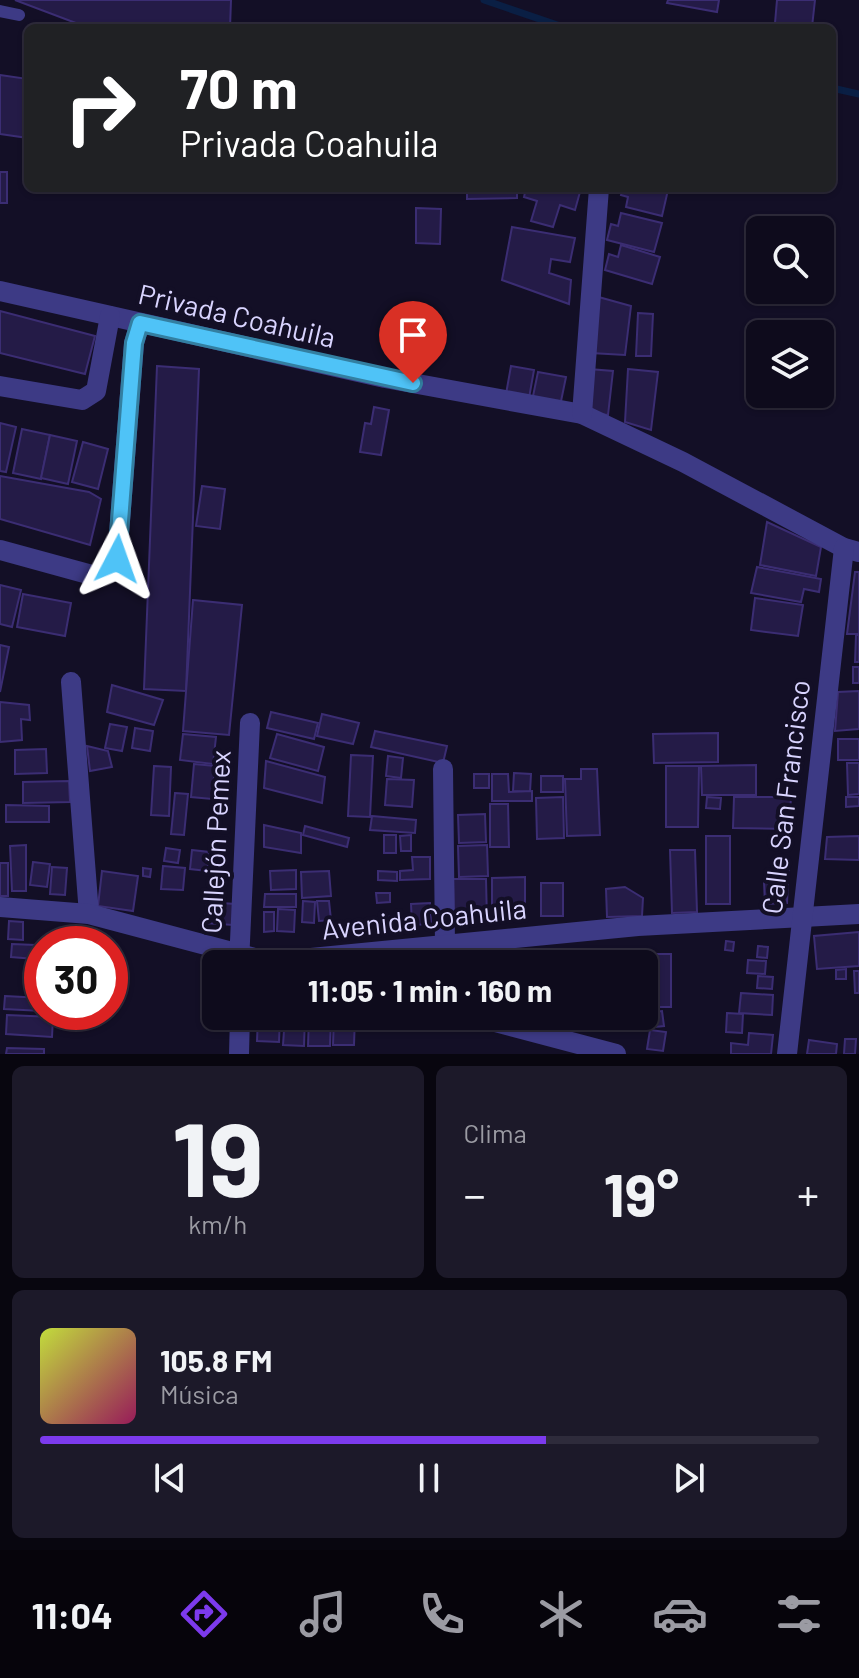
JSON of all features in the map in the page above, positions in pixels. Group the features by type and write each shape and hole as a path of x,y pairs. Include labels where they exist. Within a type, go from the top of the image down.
{"street":[{"path":"582,414 599,192"},
{"name":"Privada Coahuila","path":"0,291 385,378 582,414 683,462 852,550"},
{"path":"0,386 82,400 96,391 110,316"},
{"path":"0,550 99,577 117,559 134,343 140,323"},
{"name":"Calle San Francisco","path":"787,1054 800,918 852,550"},
{"path":"71,682 89,914"},
{"name":"Callejón Pemex","path":"239,950 250,723"},
{"path":"443,769 445,945"},
{"name":"Avenida Coahuila","path":"0,907 89,914 212,950"},
{"name":"Avenida Coahuila","path":"397,950 638,926 859,914"},
{"path":"239,1054 240,1030"},
{"path":"526,1030 616,1054"}],"lane":[{"path":"0,11 19,15"}],"building":[{"path":"15,0 231,0 230,24 78,24"},
{"path":"668,0 719,0 717,12 667,3"},
{"path":"777,0 815,0 812,24 775,23"},
{"path":"0,75 24,78 24,137 0,134"},
{"path":"0,172 7,172 7,203 0,203"},
{"path":"467,192 517,192 517,198 467,199"},
{"path":"525,192 580,192 575,210 560,205 553,227 531,221 537,201 524,197"},
{"path":"622,192 668,192 662,216 626,207 628,197 621,195"},
{"path":"416,208 441,209 440,244 416,243"},
{"path":"621,213 662,223 654,252 607,240 611,224 618,226"},
{"path":"512,227 575,238 570,262 551,259 549,273 571,280 569,304 502,280"},
{"path":"621,245 660,257 652,284 605,270 609,254 618,257"},
{"path":"595,296 631,306 625,355 591,353"},
{"path":"0,311 95,336 85,374 0,353"},
{"path":"638,313 653,314 651,356 636,356"},
{"path":"157,366 199,369 186,691 144,689"},
{"path":"511,366 534,370 529,398 506,394"},
{"path":"589,369 613,371 608,415 584,412"},
{"path":"628,369 658,372 651,430 625,422"},
{"path":"538,372 566,377 560,406 532,401"},
{"path":"374,407 389,410 381,455 360,452 365,423 371,424"},
{"path":"0,423 16,427 6,472 0,471"},
{"path":"22,429 50,435 41,479 13,473"},
{"path":"50,435 77,441 68,484 41,478"},
{"path":"83,442 108,449 98,489 72,482"},
{"path":"0,476 89,492 101,499 90,545 0,519"},
{"path":"202,486 225,489 220,529 196,526"},
{"path":"767,522 821,547 816,576 760,565"},
{"path":"757,567 821,579 819,592 804,589 801,602 751,593"},
{"path":"855,572 859,572 859,634 847,634"},
{"path":"0,585 21,590 12,627 0,624"},
{"path":"23,594 71,603 65,636 17,627"},
{"path":"755,598 803,605 798,636 751,630"},
{"path":"193,600 242,605 229,735 183,731"},
{"path":"856,635 859,635 859,662 855,662"},
{"path":"0,645 9,647 0,692"},
{"path":"853,667 859,667 859,683 853,683"},
{"path":"112,685 163,700 154,725 107,712"},
{"path":"859,691 859,729 835,731 838,692"},
{"path":"0,702 29,705 30,720 21,719 22,740 0,742"},
{"path":"271,712 318,723 314,739 267,728"},
{"path":"322,714 359,723 353,744 317,736"},
{"path":"110,724 127,727 122,751 105,748"},
{"path":"135,728 153,731 150,751 132,748"},
{"path":"375,731 447,746 443,763 371,747"},
{"path":"718,733 718,762 654,763 653,734"},
{"path":"183,734 216,737 213,764 180,760"},
{"path":"277,734 324,747 318,771 270,758"},
{"path":"838,739 859,739 859,760 838,760"},
{"path":"87,746 108,751 112,767 90,771"},
{"path":"46,749 47,773 15,774 15,750"},
{"path":"351,755 373,756 370,817 348,816"},
{"path":"388,756 403,758 401,778 386,776"},
{"path":"266,761 325,777 322,803 264,788"},
{"path":"847,763 859,763 859,794 848,795"},
{"path":"194,764 215,766 212,799 191,797"},
{"path":"756,765 756,795 702,795 701,766"},
{"path":"154,766 171,767 169,816 151,815"},
{"path":"666,766 699,766 698,827 666,827"},
{"path":"581,769 597,769 600,835 567,836 565,779 581,779"},
{"path":"514,773 531,774 530,792 513,791"},
{"path":"474,774 489,774 489,788 474,788"},
{"path":"492,774 508,774 509,792 532,791 532,801 492,801"},
{"path":"541,776 563,776 563,792 541,792"},
{"path":"387,779 414,780 412,807 385,805"},
{"path":"69,781 70,802 23,803 23,782"},
{"path":"216,791 226,792 225,809 217,808"},
{"path":"175,793 188,794 184,835 171,834"},
{"path":"563,797 564,838 537,839 536,798"},
{"path":"707,797 721,798 720,809 706,808"},
{"path":"734,797 791,797 789,829 733,828"},
{"path":"846,797 859,797 859,806 846,807"},
{"path":"490,804 508,804 509,847 490,847"},
{"path":"6,805 49,806 49,822 6,822"},
{"path":"485,814 486,842 459,843 458,815"},
{"path":"372,816 416,820 415,833 370,830"},
{"path":"264,825 301,833 301,853 264,847"},
{"path":"305,826 349,838 347,847 303,835"},
{"path":"384,835 396,835 396,853 384,853"},
{"path":"411,835 411,851 401,851 400,836"},
{"path":"706,836 730,836 730,904 706,904"},
{"path":"859,836 859,860 825,859 827,837"},
{"path":"26,845 26,891 12,891 10,846"},
{"path":"487,845 488,876 459,877 458,846"},
{"path":"166,848 180,850 178,863 164,861"},
{"path":"192,850 209,852 207,871 190,869"},
{"path":"670,850 695,850 697,912 672,913"},
{"path":"412,857 430,857 430,879 400,880 400,871 413,870"},
{"path":"778,860 789,861 787,903 765,904 764,882 775,881"},
{"path":"33,862 50,864 47,887 30,885"},
{"path":"0,863 8,863 8,896 0,896"},
{"path":"163,866 185,868 183,890 161,889"},
{"path":"52,867 67,868 65,895 50,894"},
{"path":"143,868 151,869 150,877 143,876"},
{"path":"296,870 296,889 271,890 270,871"},
{"path":"102,871 138,876 133,911 98,906"},
{"path":"329,871 331,896 302,898 301,872"},
{"path":"378,871 397,872 397,881 378,880"},
{"path":"525,877 525,906 492,906 492,878"},
{"path":"453,879 486,879 487,921 454,921"},
{"path":"541,883 563,883 563,916 541,916"},
{"path":"625,887 643,898 642,916 607,917 606,889"},
{"path":"376,893 390,893 390,902 377,903"},
{"path":"265,894 296,894 296,907 264,907"},
{"path":"303,901 315,902 314,923 302,922"},
{"path":"317,901 329,901 331,920 319,921"},
{"path":"207,902 235,904 233,925 205,923"},
{"path":"430,903 431,924 412,925 411,904"},
{"path":"510,907 510,922 493,922 492,908"},
{"path":"278,909 295,910 294,932 277,931"},
{"path":"264,912 274,912 274,931 264,932"},
{"path":"398,916 398,931 384,932 383,917"},
{"path":"9,921 23,922 23,940 8,939"},
{"path":"859,932 859,966 817,969 814,936"},
{"path":"726,941 734,942 733,951 725,950"},
{"path":"12,944 24,945 24,958 11,957"},
{"path":"758,946 768,947 767,958 757,957"},
{"path":"658,954 671,954 671,1007 658,1007"},
{"path":"748,960 766,961 765,974 747,973"},
{"path":"846,969 846,979 836,979 836,970"},
{"path":"854,971 859,971 859,993 855,993"},
{"path":"758,976 773,977 772,989 757,988"},
{"path":"741,993 773,995 772,1015 739,1013"},
{"path":"5,996 24,997 24,1010 4,1009"},
{"path":"658,1011 662,1011 664,1026 658,1027"},
{"path":"727,1013 743,1014 742,1033 726,1032"},
{"path":"7,1015 24,1016 24,1030 52,1030 52,1037 6,1034"},
{"path":"257,1030 279,1030 279,1042 257,1041"},
{"path":"284,1030 305,1030 304,1046 283,1045"},
{"path":"309,1030 331,1030 330,1046 308,1046"},
{"path":"334,1030 355,1030 354,1045 333,1045"},
{"path":"650,1030 666,1032 663,1051 647,1049"},
{"path":"749,1033 773,1035 771,1054 731,1054 731,1043 748,1045"},
{"path":"845,1039 856,1039 855,1054 844,1054"},
{"path":"809,1040 837,1044 836,1054 807,1054"},
{"path":"7,1048 44,1049 44,1054 6,1054"}],"waterway":[{"path":"484,0 554,24"},
{"path":"836,89 859,94"}],"route":[{"path":"117,559 134,343 140,323 413,383"}]}
